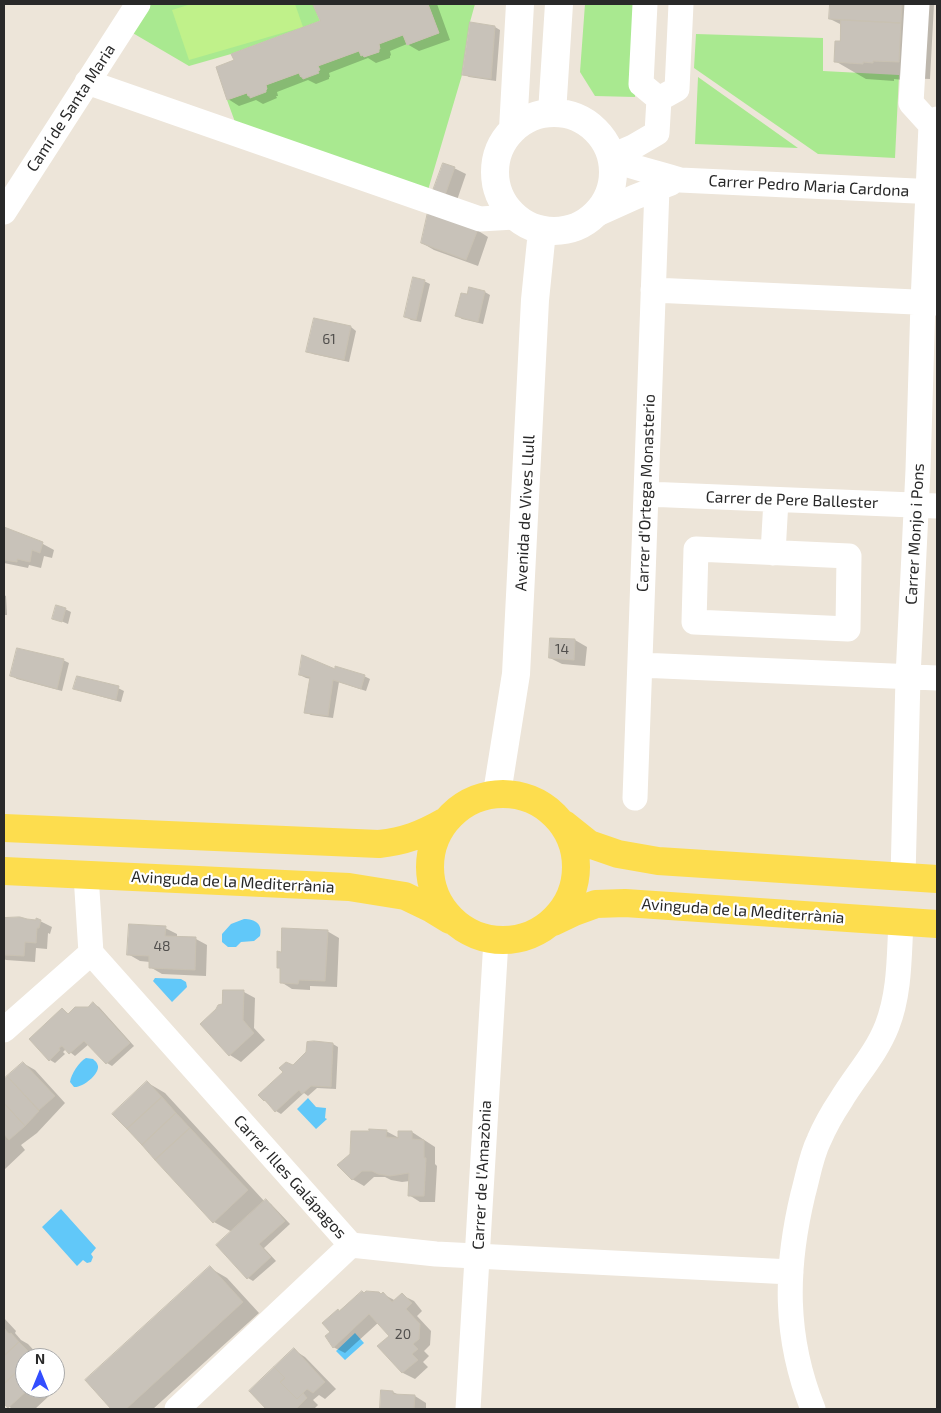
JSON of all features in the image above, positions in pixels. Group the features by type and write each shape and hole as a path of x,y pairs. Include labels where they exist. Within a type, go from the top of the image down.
{"main road":[{"path":"4,828 379,844 401,841 425,833 444,822 468,802 482,796 497,793 527,797 540,803 589,844 635,858 937,879"},
{"path":"444,822 432,847 430,874 437,901 455,922 474,935 496,940 526,937 539,931 552,922 570,898 575,883 576,852 571,837 563,823"},
{"name":"Avinguda de la Mediterrània","path":"4,871 364,889 405,896 455,922"},
{"name":"Avinguda de la Mediterrània","path":"552,922 596,904 625,902 937,924"}],"street":[{"name":"Camí de Santa Maria","path":"4,212 138,4"},
{"path":"513,129 520,4"},
{"path":"552,113 559,4"},
{"path":"645,4 642,84 659,99"},
{"path":"659,99 678,89 681,4"},
{"path":"917,4 911,103 934,122"},
{"path":"87,82 480,219 514,217"},
{"path":"612,158 657,133 659,99"},
{"path":"552,113 574,116 592,126 604,140 612,158 614,176 611,193 603,208 588,222 559,232 542,231 524,224 514,217 501,201 495,184 494,164 499,148 513,129 537,115 552,113"},
{"name":"Carrer Monjo i Pons","path":"903,877 908,677 927,506 934,122"},
{"name":"Carrer Pedro Maria Cardona","path":"612,158 633,167 658,172 680,180 933,192"},
{"name":"Carrer Pedro Maria Cardona","path":"595,215 680,180"},
{"name":"Carrer d'Ortega Monasterio","path":"635,798 657,188"},
{"name":"Avenida de Vives Llull","path":"497,793 516,674 535,300 542,231"},
{"path":"653,290 930,302"},
{"name":"Carrer de Pere Ballester","path":"646,494 927,506"},
{"path":"773,553 776,500"},
{"path":"696,549 773,553 849,556 848,629 694,622 696,549"},
{"path":"640,665 937,678"},
{"path":"4,1030 90,954 86,875"},
{"path":"813,1409 794,1346 790,1306 791,1272 797,1221 818,1141 841,1100 866,1065 887,1026 897,990 901,922"},
{"name":"Carrer de l'Amazònia","path":"468,1409 496,940"},
{"name":"Carrer Illes Galápagos","path":"90,954 351,1245 177,1409"},
{"path":"351,1245 436,1254 791,1272"}],"green space":[{"path":"149,4 313,4 320,21 231,54 189,66 131,32"},
{"path":"191,4 295,4 303,27 189,60 172,10"},
{"path":"428,4 475,4 470,22 462,75 428,190 235,122 227,100 247,93 250,97 267,89 266,85 299,73 300,77 302,77 319,70 318,66 359,51 364,57 379,52 379,44 403,35 407,45 439,33"},
{"path":"585,4 641,4 635,97 595,96 580,72"},
{"path":"696,34 823,38 823,71 899,75 895,158 818,154 694,68"},
{"path":"698,77 798,148 695,144"}],"water":[{"path":"244,919 252,920 259,925 260,936 254,941 241,942 236,947 228,947 222,942 222,934 231,924"},
{"path":"155,978 181,979 186,982 187,987 172,1002 153,981"},
{"path":"86,1058 95,1061 98,1070 89,1080 74,1087 70,1082 72,1075 78,1065"},
{"path":"308,1098 316,1107 326,1108 325,1118 327,1119 316,1129 297,1109"},
{"path":"61,1209 96,1248 91,1254 93,1257 91,1262 87,1263 83,1260 77,1266 42,1227"},
{"path":"355,1333 364,1343 345,1360 336,1351"}],"building":[{"path":"313,4 428,4 439,33 407,45 403,35 379,44 379,52 364,57 363,55 361,56 359,51 318,66 319,73 303,79 299,73 266,85 266,92 250,98 247,93 227,100 216,67 234,60 231,54 320,21"},
{"path":"830,4 902,4 901,23 829,19"},
{"path":"841,20 901,23 899,62 873,61 873,63 863,62 863,64 834,62 835,41 840,41"},
{"path":"470,22 495,26 491,79 462,75"},
{"path":"443,163 455,167 443,201 431,196"},
{"path":"428,212 478,229 466,260 421,243"},
{"path":"413,277 425,280 416,320 404,317"},
{"path":"469,287 485,291 478,322 455,316 461,293 467,294"},
{"path":"314,318 351,326 344,360 306,352"},
{"path":"4,527 43,542 40,553 32,550 30,562 17,559 17,562 4,560"},
{"path":"56,605 66,608 62,622 52,619"},
{"path":"550,638 575,639 574,660 549,658"},
{"path":"17,648 64,659 57,689 10,676"},
{"path":"302,655 335,669 335,666 365,675 361,689 333,680 328,716 304,713 310,677 299,675"},
{"path":"77,676 119,686 116,700 73,689"},
{"path":"20,917 41,920 39,928 37,928 36,943 25,942 24,956 4,955 4,918"},
{"path":"129,924 166,926 165,936 196,937 195,970 149,968 149,956 127,955"},
{"path":"282,928 328,930 325,981 299,980 298,984 280,983 280,968 277,968 277,951 281,952"},
{"path":"223,990 244,990 243,1020 254,1033 229,1056 200,1024 218,1005 222,1004"},
{"path":"93,1002 130,1043 106,1064 84,1041 69,1054 62,1046 49,1061 29,1039 62,1008 68,1014 75,1007 88,1007"},
{"path":"307,1042 333,1043 331,1087 311,1086 302,1094 299,1090 275,1112 258,1095 283,1072 279,1068 286,1062 293,1065 306,1052"},
{"path":"23,1062 55,1096 39,1110 7,1076"},
{"path":"7,1076 39,1111 25,1126 4,1103 4,1079"},
{"path":"147,1081 162,1097 127,1129 112,1114"},
{"path":"162,1097 176,1113 142,1145 127,1129"},
{"path":"4,1103 25,1126 9,1140 4,1134"},
{"path":"176,1113 190,1128 155,1160 142,1145"},
{"path":"190,1128 248,1190 213,1223 155,1160"},
{"path":"369,1129 387,1130 386,1137 398,1138 398,1131 412,1131 412,1139 424,1140 424,1158 426,1158 424,1196 408,1196 409,1173 390,1176 372,1171 362,1171 352,1180 337,1165 350,1154 351,1131 369,1131"},
{"path":"266,1199 285,1221 259,1244 271,1257 247,1279 216,1245"},
{"path":"210,1266 243,1302 126,1409 111,1409 85,1380"},
{"path":"362,1291 364,1293 366,1291 379,1292 381,1294 383,1292 392,1302 402,1293 412,1303 406,1309 420,1324 419,1339 413,1344 418,1349 412,1354 418,1360 402,1373 377,1346 389,1336 369,1314 333,1348 325,1336 330,1332 322,1323"},
{"path":"4,1328 19,1342 4,1356"},
{"path":"19,1342 25,1348 15,1348 15,1374 4,1384 4,1356"},
{"path":"294,1348 325,1382 313,1393 307,1389 297,1399 280,1382 285,1378 274,1367"},
{"path":"274,1367 285,1378 280,1382 297,1399 303,1393 307,1398 296,1409 266,1409 249,1391"},
{"path":"15,1374 15,1398 19,1398 8,1408 4,1404 4,1384"},
{"path":"381,1390 393,1391 393,1394 415,1395 414,1409 380,1409"}]}
